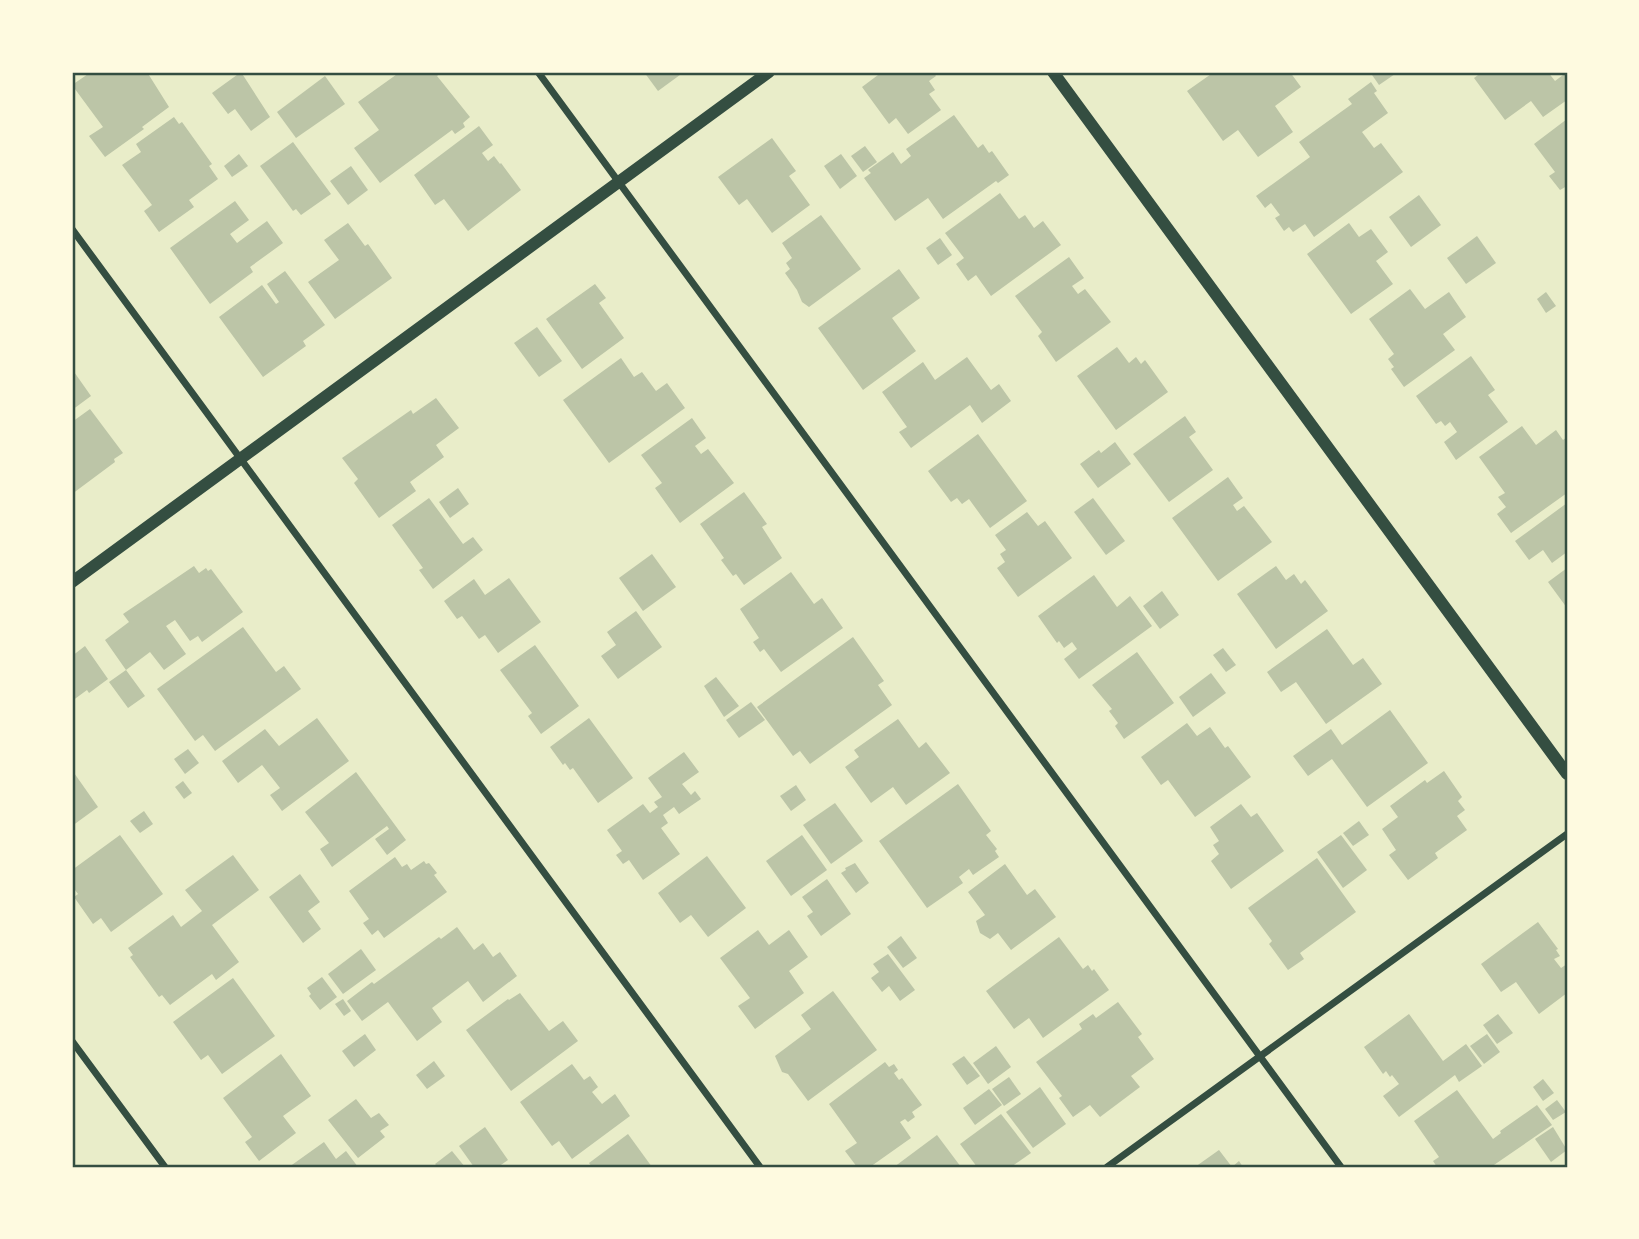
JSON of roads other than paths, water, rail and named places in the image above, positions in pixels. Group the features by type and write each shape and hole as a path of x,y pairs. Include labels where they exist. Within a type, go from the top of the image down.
{"street":[{"path":"538,72 1341,1167"},
{"path":"72,582 769,72"},
{"path":"1052,72 1567,774"},
{"path":"72,229 760,1167"},
{"path":"1107,1167 1567,834"},
{"path":"72,1041 164,1167"}]}
